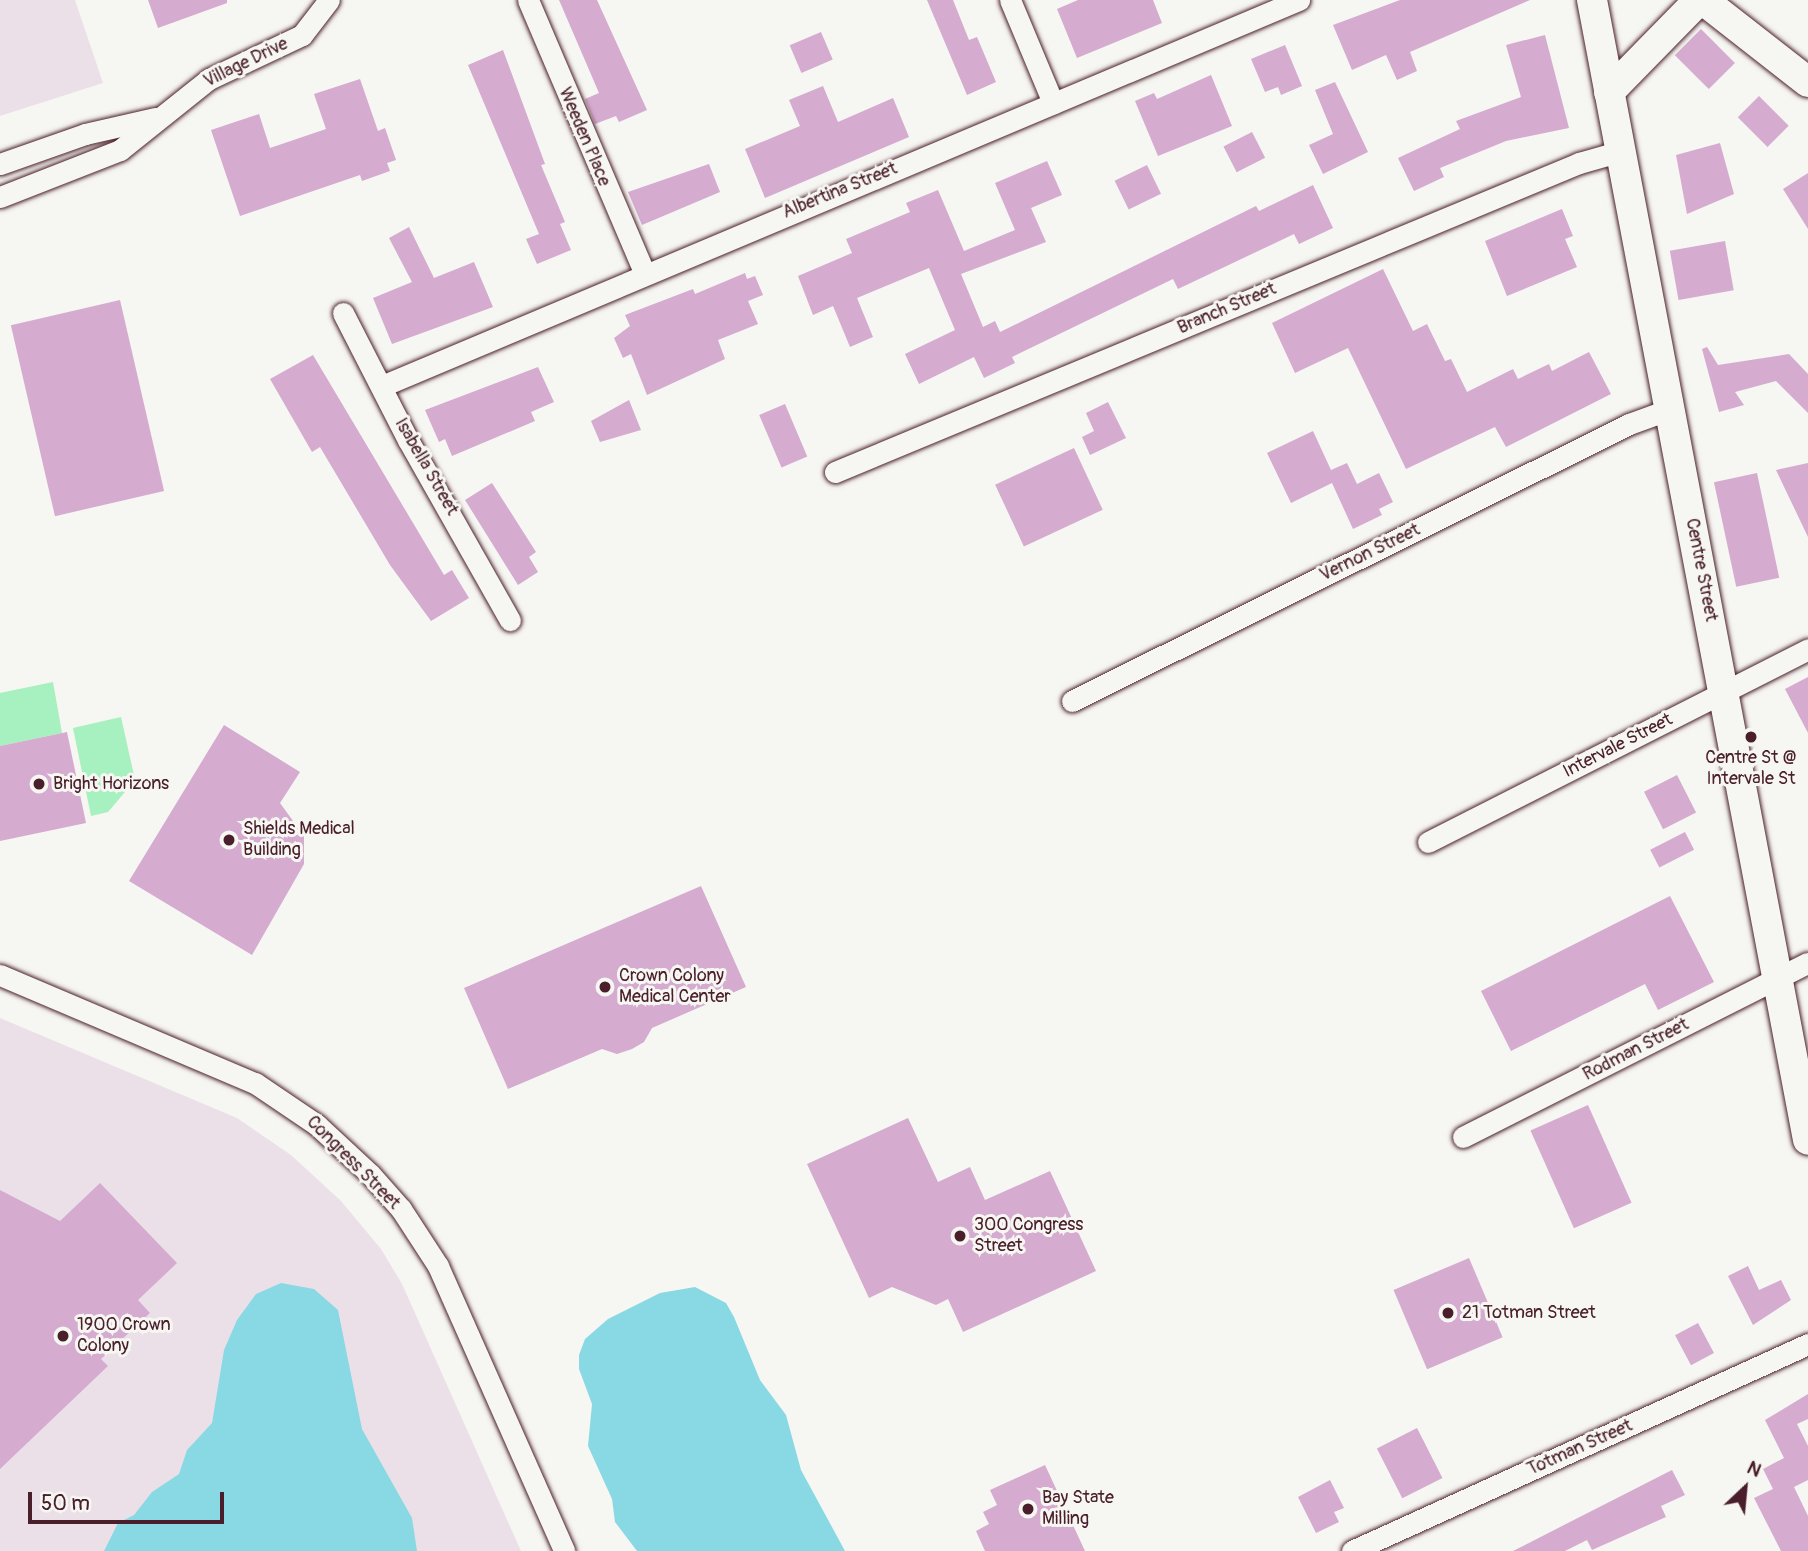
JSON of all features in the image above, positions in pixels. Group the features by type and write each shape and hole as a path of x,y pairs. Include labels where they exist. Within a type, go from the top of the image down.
{"main road":[{"name":"Centre Street","path":"1592,0 1808,1140"},
{"path":"1609,92 1701,0 1808,82"}],"street":[{"name":"Village Drive","path":"0,197 108,157 208,79 291,43 311,27 329,0"},
{"name":"Weeden Place","path":"528,0 644,272"},
{"path":"1010,0 1053,103"},
{"name":"Albertina Street","path":"382,386 644,272 1299,0"},
{"name":"Village Drive","path":"0,164 85,134 155,118"},
{"name":"Branch Street","path":"835,472 1579,163 1621,151"},
{"name":"Isabella Street","path":"343,313 510,620"},
{"name":"Vernon Street","path":"1072,701 1629,424 1670,409"},
{"name":"Intervale Street","path":"1428,842 1808,649"},
{"name":"Rodman Street","path":"1464,1137 1808,963"},
{"name":"Congress Street","path":"0,975 255,1083 317,1125 370,1174 407,1218 438,1265 564,1551"},
{"name":"Totman Street","path":"1352,1551 1808,1344"}],"shaded area":[{"path":"0,0 75,0 103,83 0,116"},
{"path":"0,1018 237,1118 291,1155 341,1201 381,1249 402,1284 521,1551 0,1551"}],"green space":[{"path":"53,682 62,733 0,746 0,693"},
{"path":"121,717 135,780 108,812 91,816 73,728"}],"water":[{"path":"281,1283 314,1289 338,1310 362,1429 412,1518 417,1551 104,1551 118,1523 134,1515 152,1492 179,1474 187,1450 212,1423 224,1350 237,1320 256,1294"},
{"path":"695,1287 726,1303 734,1317 760,1380 786,1415 801,1470 845,1551 637,1551 615,1522 612,1499 588,1446 592,1404 579,1369 579,1355 585,1339 608,1319 660,1293"}],"building":[{"path":"148,0 227,0 227,3 158,28"},
{"path":"559,0 597,0 647,110 619,122 616,116 595,124 585,99 599,93"},
{"path":"927,0 953,0 969,40 977,37 996,82 967,95"},
{"path":"1078,0 1153,0 1162,23 1077,58 1057,9"},
{"path":"1400,0 1530,0 1410,52 1417,71 1397,80 1386,55 1352,70 1333,25"},
{"path":"1701,29 1735,63 1709,89 1675,55"},
{"path":"821,32 833,60 801,73 790,45"},
{"path":"1545,35 1569,128 1506,141 1440,168 1444,177 1414,191 1398,158 1460,129 1456,121 1521,97 1506,45"},
{"path":"1285,45 1302,86 1281,95 1278,87 1265,92 1251,59"},
{"path":"503,50 545,164 541,165 565,222 560,224 571,250 537,264 526,239 539,234 468,65"},
{"path":"1211,75 1232,126 1158,156 1135,101 1154,93 1157,99"},
{"path":"360,79 378,131 385,128 396,160 387,163 390,171 362,181 360,175 240,216 211,130 259,114 270,148 326,129 314,94"},
{"path":"1335,82 1368,152 1323,174 1309,145 1333,134 1315,90"},
{"path":"823,86 838,122 893,98 909,137 765,198 745,149 800,126 789,100"},
{"path":"1759,96 1789,126 1767,147 1738,117"},
{"path":"1252,132 1265,158 1237,172 1223,147"},
{"path":"1720,143 1734,194 1687,214 1676,155"},
{"path":"1047,161 1062,195 1031,208 1046,242 961,274 983,327 995,321 1000,332 1256,206 1259,211 1313,185 1333,228 1299,244 1294,234 1178,289 1173,279 1012,357 1015,363 984,378 974,357 919,384 905,354 955,330 929,268 857,298 873,337 850,347 833,306 813,315 798,276 852,253 846,239 910,212 906,203 938,190 964,251 1015,230 995,183"},
{"path":"709,164 720,192 642,225 628,192"},
{"path":"1147,165 1161,194 1129,210 1115,181"},
{"path":"1808,173 1808,229 1783,189"},
{"path":"1562,209 1573,236 1565,239 1577,267 1507,296 1485,241"},
{"path":"409,227 434,278 474,262 493,307 392,344 373,298 412,282 389,238"},
{"path":"1725,241 1734,290 1679,300 1670,251"},
{"path":"1383,269 1413,331 1427,324 1445,361 1451,359 1467,392 1513,369 1518,379 1549,364 1552,371 1589,352 1611,394 1506,447 1495,427 1406,469 1348,348 1295,373 1272,323"},
{"path":"745,273 747,279 755,276 763,295 748,301 758,324 718,340 725,359 647,395 631,354 623,358 614,338 630,326 625,315 693,289 695,294"},
{"path":"120,300 164,491 55,516 11,325"},
{"path":"1707,347 1718,365 1789,354 1808,374 1808,413 1776,381 1735,392 1744,405 1719,412 1702,349"},
{"path":"313,355 444,575 452,570 469,598 431,621 390,565 320,447 312,452 270,379"},
{"path":"538,367 554,402 531,412 535,421 452,456 445,439 439,442 425,410"},
{"path":"629,400 641,430 600,442 591,421"},
{"path":"1108,402 1126,438 1090,455 1082,437 1094,431 1086,413"},
{"path":"785,404 807,456 781,467 759,415"},
{"path":"1313,431 1331,470 1347,463 1357,484 1379,473 1393,502 1379,509 1382,515 1353,529 1332,483 1291,503 1267,453"},
{"path":"1074,448 1103,510 1024,546 995,485"},
{"path":"1808,463 1808,537 1776,470"},
{"path":"1757,473 1779,578 1736,587 1714,482"},
{"path":"492,483 536,552 529,557 538,572 518,585 465,500"},
{"path":"1808,677 1808,733 1785,689"},
{"name":"Shields Medical Building","path":"224,725 300,772 280,803 304,836 304,864 252,955 129,881"},
{"name":"Bright Horizons","path":"67,732 86,823 0,841 0,746"},
{"path":"1677,775 1696,812 1663,829 1644,792"},
{"path":"1685,832 1694,850 1659,868 1650,850"},
{"name":"Crown Colony Medical Center","path":"701,886 746,987 652,1028 644,1042 632,1049 617,1054 602,1049 508,1089 464,988"},
{"path":"1670,896 1714,982 1658,1010 1645,984 1511,1051 1481,991"},
{"path":"1588,1105 1632,1203 1574,1228 1530,1131"},
{"name":"300 Congress Street","path":"908,1118 938,1182 970,1167 985,1200 1050,1171 1096,1271 963,1332 948,1299 936,1305 892,1287 869,1298 807,1164"},
{"name":"1900 Crown Colony","path":"100,1183 177,1263 138,1300 150,1313 101,1359 108,1366 0,1469 0,1190 60,1221"},
{"name":"21 Totman Street","path":"1469,1258 1503,1337 1427,1369 1394,1290"},
{"path":"1748,1266 1759,1290 1781,1280 1791,1300 1753,1325 1728,1276"},
{"path":"1698,1323 1714,1353 1691,1365 1675,1335"},
{"path":"1808,1394 1808,1419 1797,1424 1808,1446 1808,1480 1794,1487 1808,1516 1808,1551 1781,1551 1754,1498 1773,1489 1763,1469 1784,1458 1765,1420"},
{"path":"1417,1428 1442,1478 1402,1498 1377,1448"},
{"name":"Bay State Milling","path":"1045,1465 1085,1551 985,1551 976,1531 989,1524 983,1512 997,1505 990,1490"},
{"path":"1672,1470 1685,1495 1661,1506 1666,1517 1592,1550 1587,1540 1565,1551 1513,1551"},
{"path":"1330,1480 1344,1508 1334,1512 1339,1522 1316,1533 1298,1497"}],"place":[{"name":"Centre St @ Intervale St","path":"1751,737"},
{"name":"Bright Horizons","path":"39,784"},
{"name":"Shields Medical Building","path":"229,840"},
{"name":"Crown Colony Medical Center","path":"605,987"},
{"name":"300 Congress Street","path":"960,1236"},
{"name":"21 Totman Street","path":"1448,1313"},
{"name":"1900 Crown Colony","path":"63,1336"},
{"name":"Bay State Milling","path":"1028,1509"}]}
